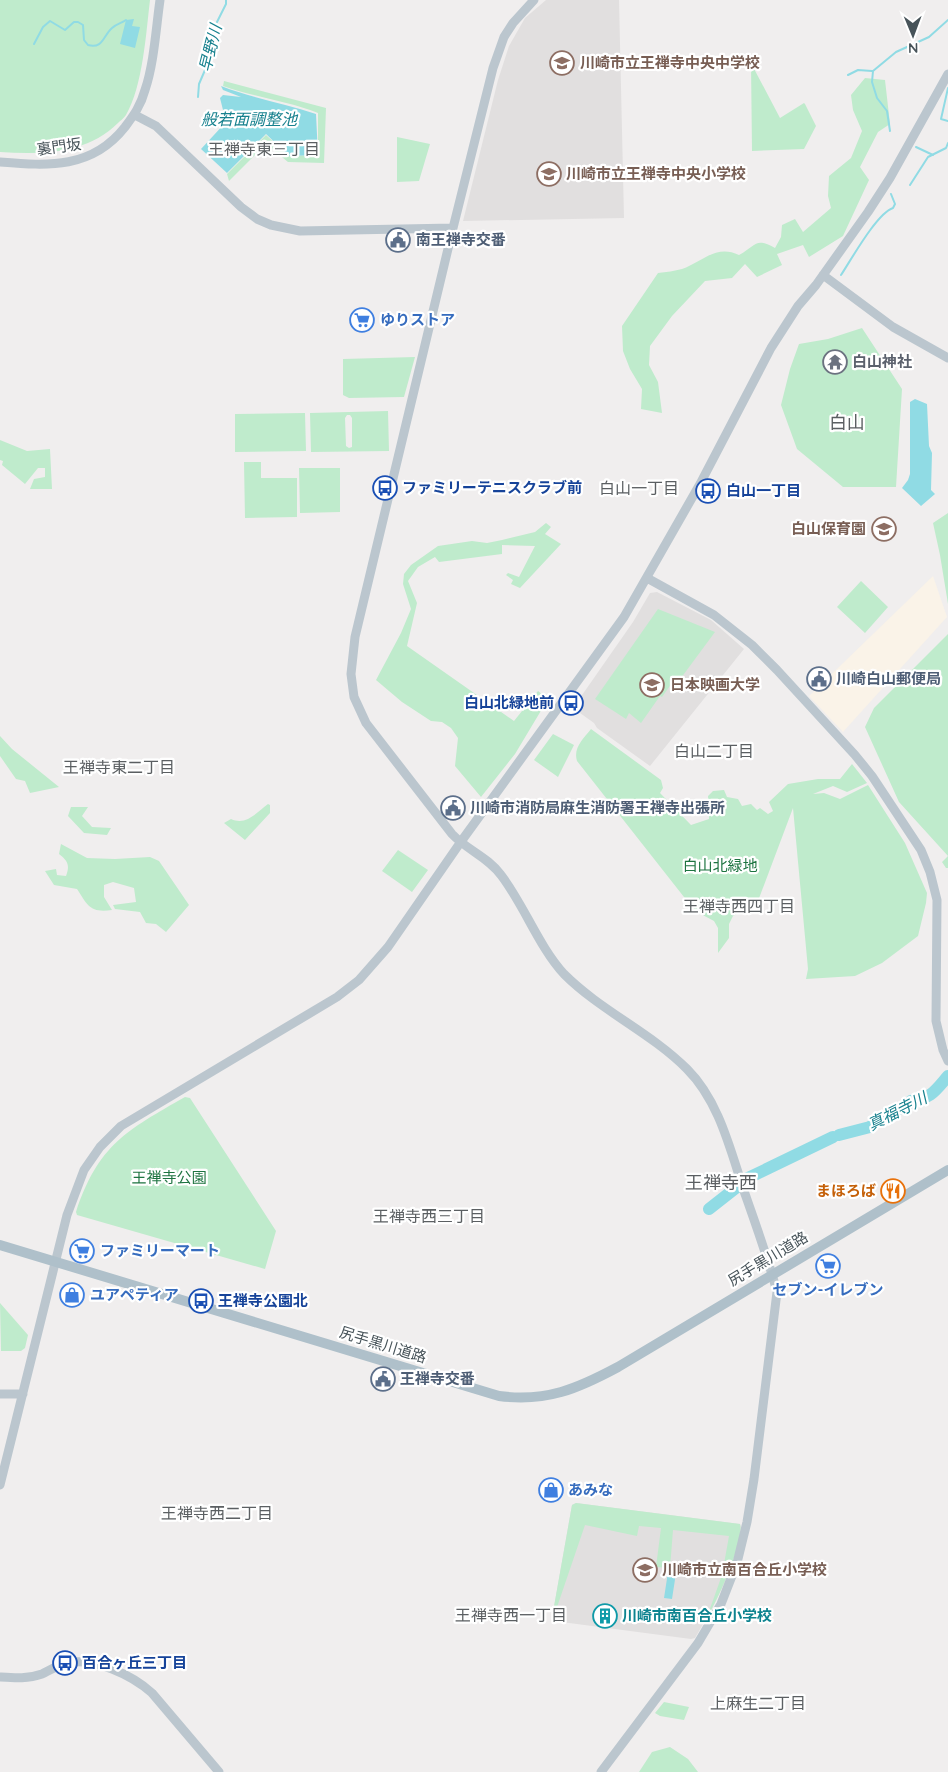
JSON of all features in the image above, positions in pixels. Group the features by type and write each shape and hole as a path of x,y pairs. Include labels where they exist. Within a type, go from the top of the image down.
{"main road":[{"name":"尻手黒川道路","path":"0,1246 499,1396 518,1398 545,1396 595,1379 948,1170"}],"street":[{"name":"裏門坂","path":"0,162 57,164 84,158 110,144 135,114 146,90 160,0"},
{"path":"534,0 513,23 498,52 453,228 355,637 351,679 354,697 366,723 460,843 489,862 501,874 548,952 563,972 580,988 669,1053 702,1085 722,1129 777,1292 754,1479 747,1522 737,1563 721,1604 698,1643 601,1772"},
{"path":"0,1485 67,1215 84,1170 107,1138 121,1126 337,997 352,985 388,947 460,843 624,617 700,484 771,348 798,306 823,275 890,178 948,74"},
{"path":"135,114 156,126 241,207 257,219 271,225 300,231 453,228"},
{"path":"823,275 893,328 948,358"},
{"path":"647,578 714,615 752,645 861,762 921,850 930,872 937,900 936,1021 948,1062"},
{"path":"0,1394 23,1394"},
{"path":"0,1678 31,1677 65,1663 75,1662 88,1663 121,1672 139,1682 152,1693 219,1772"}],"shaded area":[{"path":"546,0 619,0 624,218 463,221 498,80 509,46 525,18"},
{"path":"933,576 947,617 843,732 809,696"},
{"name":"日本映画大学","path":"657,592 711,620 744,649 650,766 597,728 594,723 573,708 633,622 650,593"},
{"name":"川崎市立南百合丘小学校","path":"576,1503 740,1524 741,1527 725,1582 695,1638 554,1621 552,1618 572,1505"}],"green space":[{"path":"0,0 150,0 140,75 132,103 126,115 106,133 78,147 47,152 0,152"},
{"path":"751,63 780,118 805,104 816,126 804,149 752,151"},
{"path":"865,78 885,80 890,124 878,132 860,167 869,180 843,236 809,257 803,245 777,254 782,265 757,277 745,264 732,278 705,281 672,316 650,346 649,365 658,382 662,413 641,409 642,389 630,369 623,351 622,326 658,273 682,269 716,253 731,252 739,255 753,245 760,243 775,248 781,237 782,225 795,219 803,232 831,208 828,196 829,176 851,158 862,131 853,110 851,95"},
{"path":"224,81 326,108 324,163 288,162 266,144 229,181 227,174 266,135 289,156 318,155 318,113 223,86"},
{"path":"397,137 430,144 419,181 397,182"},
{"path":"862,328 902,389 896,487 843,487 797,449 781,405 790,369 799,344 828,339"},
{"path":"415,357 404,397 349,398 343,395 343,359"},
{"path":"388,411 389,451 311,452 310,413","holes":["347,415 350,415 352,418 352,447 349,448 346,446 345,418"]},
{"path":"305,413 306,451 235,452 235,414"},
{"path":"0,440 27,451 50,449 52,489 30,489 34,479 45,477 45,468 38,468 25,484 2,465 3,461 0,460"},
{"path":"244,462 261,462 261,478 297,478 297,517 245,518"},
{"path":"299,468 340,468 340,512 300,513"},
{"path":"948,513 948,604 933,523"},
{"path":"546,523 551,527 545,534 561,544 520,588 511,584 513,580 506,575 508,573 519,577 535,546 502,545 502,554 439,562 435,557 418,567 408,581 417,603 407,646 514,721 538,691 548,699 515,754 481,797 455,766 458,738 451,728 442,722 431,721 402,702 376,680 401,633 411,609 403,584 404,574 411,565 438,546 472,541 487,543 502,540 535,532"},
{"path":"861,581 888,607 865,633 837,607"},
{"path":"658,609 715,632 681,678 677,676 641,723 629,713 626,719 595,699"},
{"path":"948,634 948,856 899,802 865,727 874,708"},
{"name":"白山北緑地","path":"591,729 661,780 663,788 660,793 691,825 709,819 708,796 713,791 724,790 727,797 738,799 742,806 751,804 757,810 760,808 768,814 773,811 769,802 788,784 818,779 840,779 852,764 867,783 847,792 833,786 813,794 824,793 840,799 868,785 905,843 927,893 918,936 882,963 855,976 806,979 808,969 793,808 755,909 747,908 733,916 729,924 729,938 718,953 718,928 714,921 695,911 577,761 576,752 582,740"},
{"path":"553,734 574,745 558,777 534,760"},
{"path":"0,736 12,749 59,787 30,793 25,781 16,779 0,756"},
{"path":"268,804 270,805 270,813 245,840 224,823 231,819 236,821 246,820"},
{"path":"71,807 88,807 82,816 92,827 111,828 107,835 84,833 68,816"},
{"path":"61,844 87,858 150,857 159,861 189,905 166,932 156,924 146,923 140,912 115,909 113,905 136,902 134,888 113,882 104,885 104,897 112,910 94,909 87,904 77,889 54,885 45,871 56,869 57,875 66,876 67,864 59,854"},
{"path":"398,850 428,870 412,892 382,871"},
{"path":"948,856 948,868 946,868 942,862"},
{"name":"王禅寺公園","path":"185,1097 190,1098 276,1231 265,1269 77,1215 76,1212 85,1189 94,1170 105,1155 131,1130"},
{"path":"0,1303 28,1335 25,1348 21,1351 1,1351"},
{"path":"576,1503 740,1524 734,1557 707,1617 722,1575 729,1536 673,1530 670,1568 656,1567 661,1528 639,1526 637,1536 585,1525 555,1613 553,1612 572,1505"},
{"path":"664,1702 689,1707 684,1720 660,1716 655,1713"},
{"path":"670,1747 688,1759 698,1772 639,1772 652,1752"}],"water":[{"path":"134,19 132,26 140,27 135,48 120,44 126,20"},
{"name":"般若面調整池","path":"221,86 316,114 318,155 289,156 266,134 227,173 201,149 226,122 220,98 223,95 241,97 223,90"},
{"path":"915,399 927,404 929,446 932,453 931,490 935,494 921,506 902,488 910,474 910,402"},
{"path":"668,1572 676,1573 672,1599 664,1598"}],"waterway":[{"name":"早野川","path":"198,97 199,84 205,70 214,28 226,4 226,0"},
{"path":"34,44 43,27 50,21 65,30 74,22 78,22 83,25 84,40 88,45 93,46 100,43 115,25 126,20"},
{"path":"890,131 887,111 877,98 872,82 873,71 896,52 929,37 948,20"},
{"path":"848,75 858,70 872,71"},
{"path":"948,88 941,119 948,121"},
{"path":"910,185 928,157 946,148 948,143"},
{"path":"916,147 933,155"},
{"path":"841,275 872,227 893,208 895,204 891,194"},
{"name":"真福寺川","path":"839,1135 870,1127 911,1101 929,1096 948,1076"},
{"name":"真福寺川","path":"746,1179 833,1137"},
{"name":"真福寺川","path":"709,1209 737,1187"}],"place":[{"name":"川崎市立王禅寺中央中学校","path":"562,63"},
{"name":"川崎市立王禅寺中央小学校","path":"549,174"},
{"name":"南王禅寺交番","path":"398,240"},
{"name":"ゆりストア","path":"362,320"},
{"name":"白山神社","path":"835,362"},
{"name":"ファミリーテニスクラブ前","path":"385,488"},
{"name":"白山一丁目","path":"708,491"},
{"name":"白山保育園","path":"884,529"},
{"name":"川崎白山郵便局","path":"819,679"},
{"name":"日本映画大学","path":"652,685"},
{"name":"白山北緑地前","path":"571,703"},
{"name":"川崎市消防局麻生消防署王禅寺出張所","path":"453,808"},
{"name":"まほろば","path":"893,1191"},
{"name":"ファミリーマート","path":"82,1251"},
{"name":"セブン-イレブン","path":"828,1266"},
{"name":"ユアペティア","path":"72,1295"},
{"name":"王禅寺公園北","path":"201,1301"},
{"name":"王禅寺交番","path":"383,1379"},
{"name":"あみな","path":"551,1490"},
{"name":"川崎市立南百合丘小学校","path":"645,1570"},
{"name":"川崎市南百合丘小学校","path":"605,1616"},
{"name":"百合ヶ丘三丁目","path":"65,1663"}],"district":[{"name":"王禅寺東三丁目","path":"264,149"},
{"name":"白山","path":"847,423"},
{"name":"白山一丁目","path":"639,488"},
{"name":"白山二丁目","path":"714,751"},
{"name":"王禅寺東二丁目","path":"119,767"},
{"name":"王禅寺西四丁目","path":"739,906"},
{"name":"王禅寺西","path":"721,1183"},
{"name":"王禅寺西三丁目","path":"429,1216"},
{"name":"王禅寺西二丁目","path":"217,1513"},
{"name":"王禅寺西一丁目","path":"511,1615"},
{"name":"上麻生二丁目","path":"758,1703"}]}
